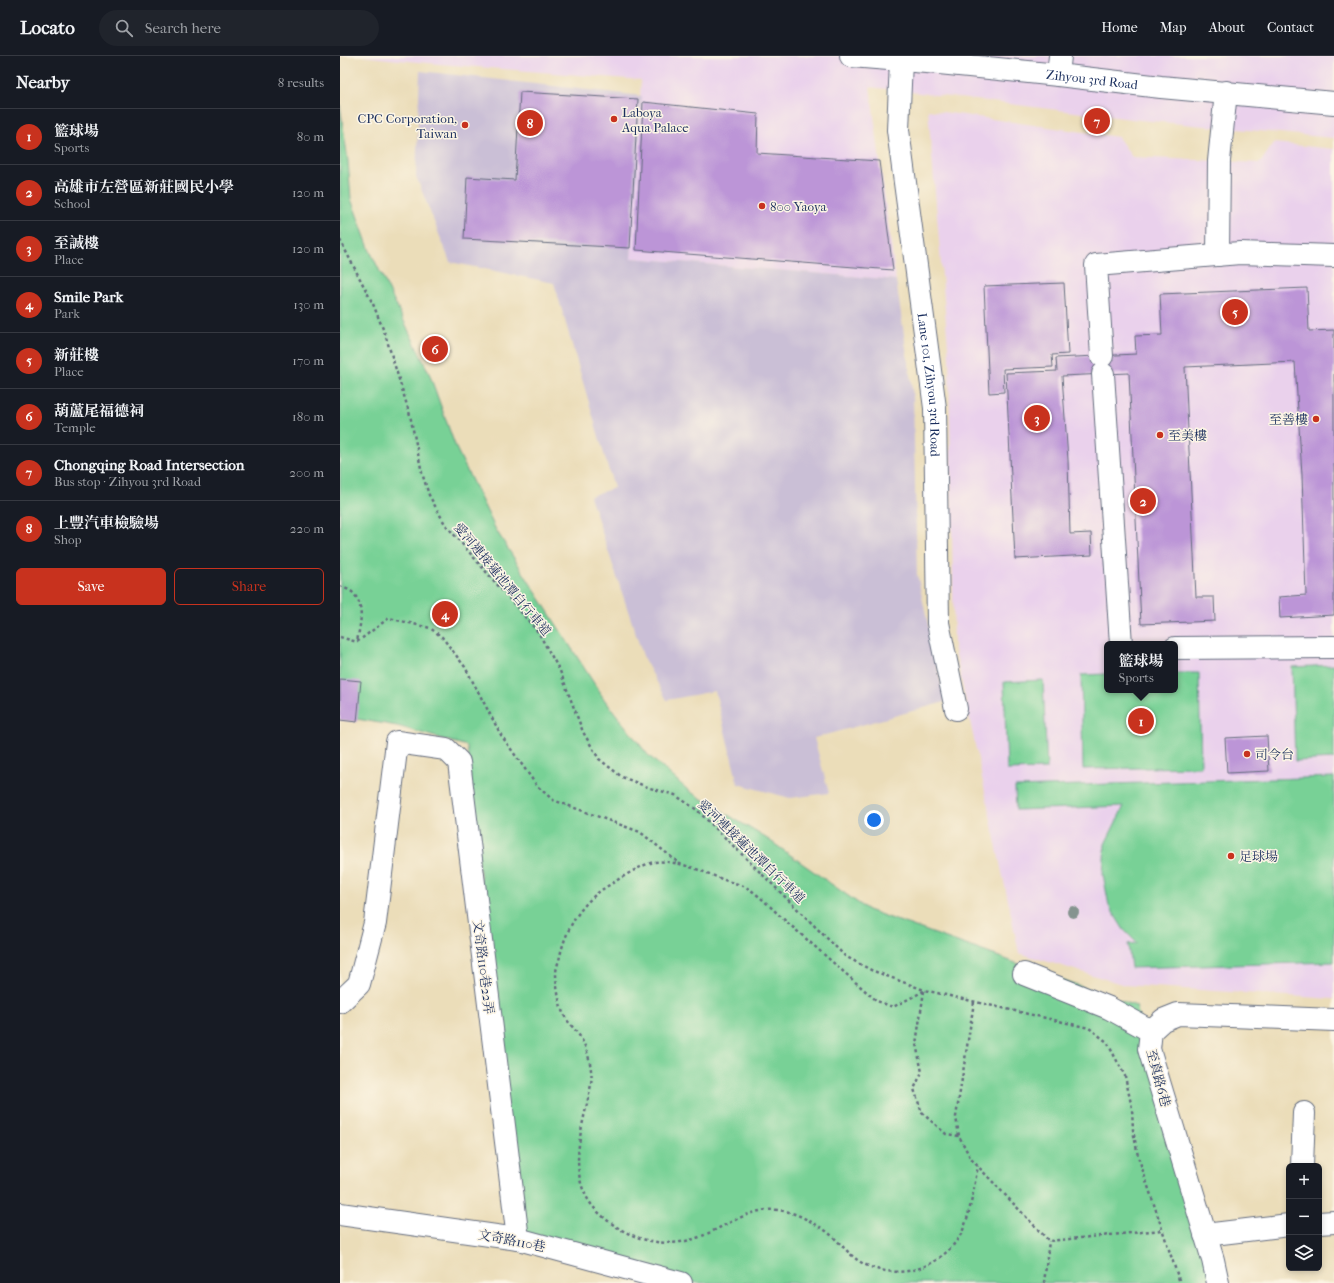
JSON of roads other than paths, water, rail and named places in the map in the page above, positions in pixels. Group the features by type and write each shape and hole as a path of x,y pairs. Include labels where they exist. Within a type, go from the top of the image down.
{"street":[{"name":"Zihyou 3rd Road","path":"851,56 901,61 1059,65 1161,87 1334,103"},
{"name":"Lane 101, Zihyou 3rd Road","path":"901,61 898,130 935,408 938,623 956,709"},
{"path":"1218,254 1219,161 1226,92"},
{"path":"1121,641 1096,265 1240,253 1334,256"},
{"path":"1178,648 1334,647"},
{"name":"文奇路110巷22弄","path":"340,1002 359,984 375,923 397,742 446,749 459,762 518,1239"},
{"path":"1024,974 1109,1008 1151,1031"},
{"name":"至真路6巷","path":"1218,1283 1149,1049 1151,1031 1162,1020 1178,1014 1334,1020"},
{"path":"1302,1163 1304,1112"},
{"name":"文奇路110巷","path":"340,1214 518,1239 681,1283"},
{"path":"1322,1222 1334,1222"},
{"path":"1205,1235 1286,1225"}],"place":[{"name":"Laboya Aqua Palace","path":"614,119"},
{"name":"Chongqing Road Intersection","path":"1097,121"},
{"name":"上豐汽車檢驗場","path":"530,123"},
{"name":"CPC Corporation, Taiwan","path":"465,125"},
{"name":"800 Yaoya","path":"762,206"},
{"name":"新莊樓","path":"1235,312"},
{"name":"葫蘆尾福德祠","path":"435,349"},
{"name":"至誠樓","path":"1037,418"},
{"name":"至善樓","path":"1316,419"},
{"name":"至美樓","path":"1160,435"},
{"name":"高雄市左營區新莊國民小學","path":"1143,501"},
{"name":"Smile Park","path":"445,614"},
{"name":"籃球場","path":"1141,721"},
{"name":"司令台","path":"1247,754"},
{"name":"足球場","path":"1231,856"}]}
